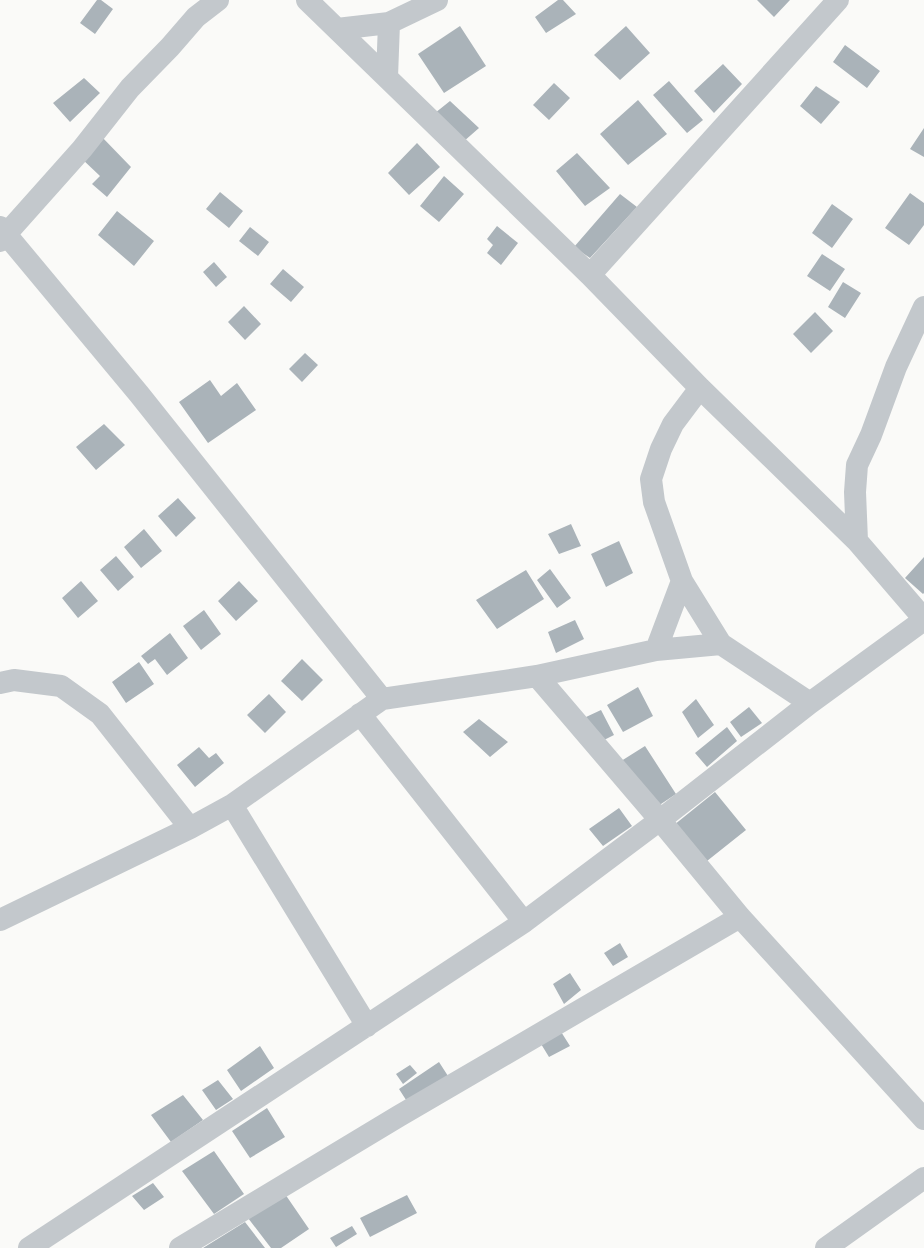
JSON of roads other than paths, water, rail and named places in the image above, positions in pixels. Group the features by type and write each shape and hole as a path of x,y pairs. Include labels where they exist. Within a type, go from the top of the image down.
{"street":[{"path":"218,0 195,17 170,47 130,87 82,149 2,234 146,404 382,699"},
{"path":"29,1248 524,922 810,703 924,620 857,541 700,388 590,275 308,0"},
{"path":"337,29 389,23 437,0"},
{"path":"590,275 838,0"},
{"path":"387,77 389,23"},
{"path":"857,541 855,492 857,465 896,368 924,307"},
{"path":"700,388 673,424 661,449 651,479 654,502 682,581 721,644 810,703"},
{"path":"656,650 682,581"},
{"path":"0,920 190,828 232,805 382,699 537,676 656,650 721,644"},
{"path":"537,676 740,917 924,1119"},
{"path":"0,683 14,681 61,686 100,714 190,828"},
{"path":"360,714 524,922"},
{"path":"232,805 367,1026"},
{"path":"180,1248 399,1116 740,917"},
{"path":"826,1248 924,1178"}]}
